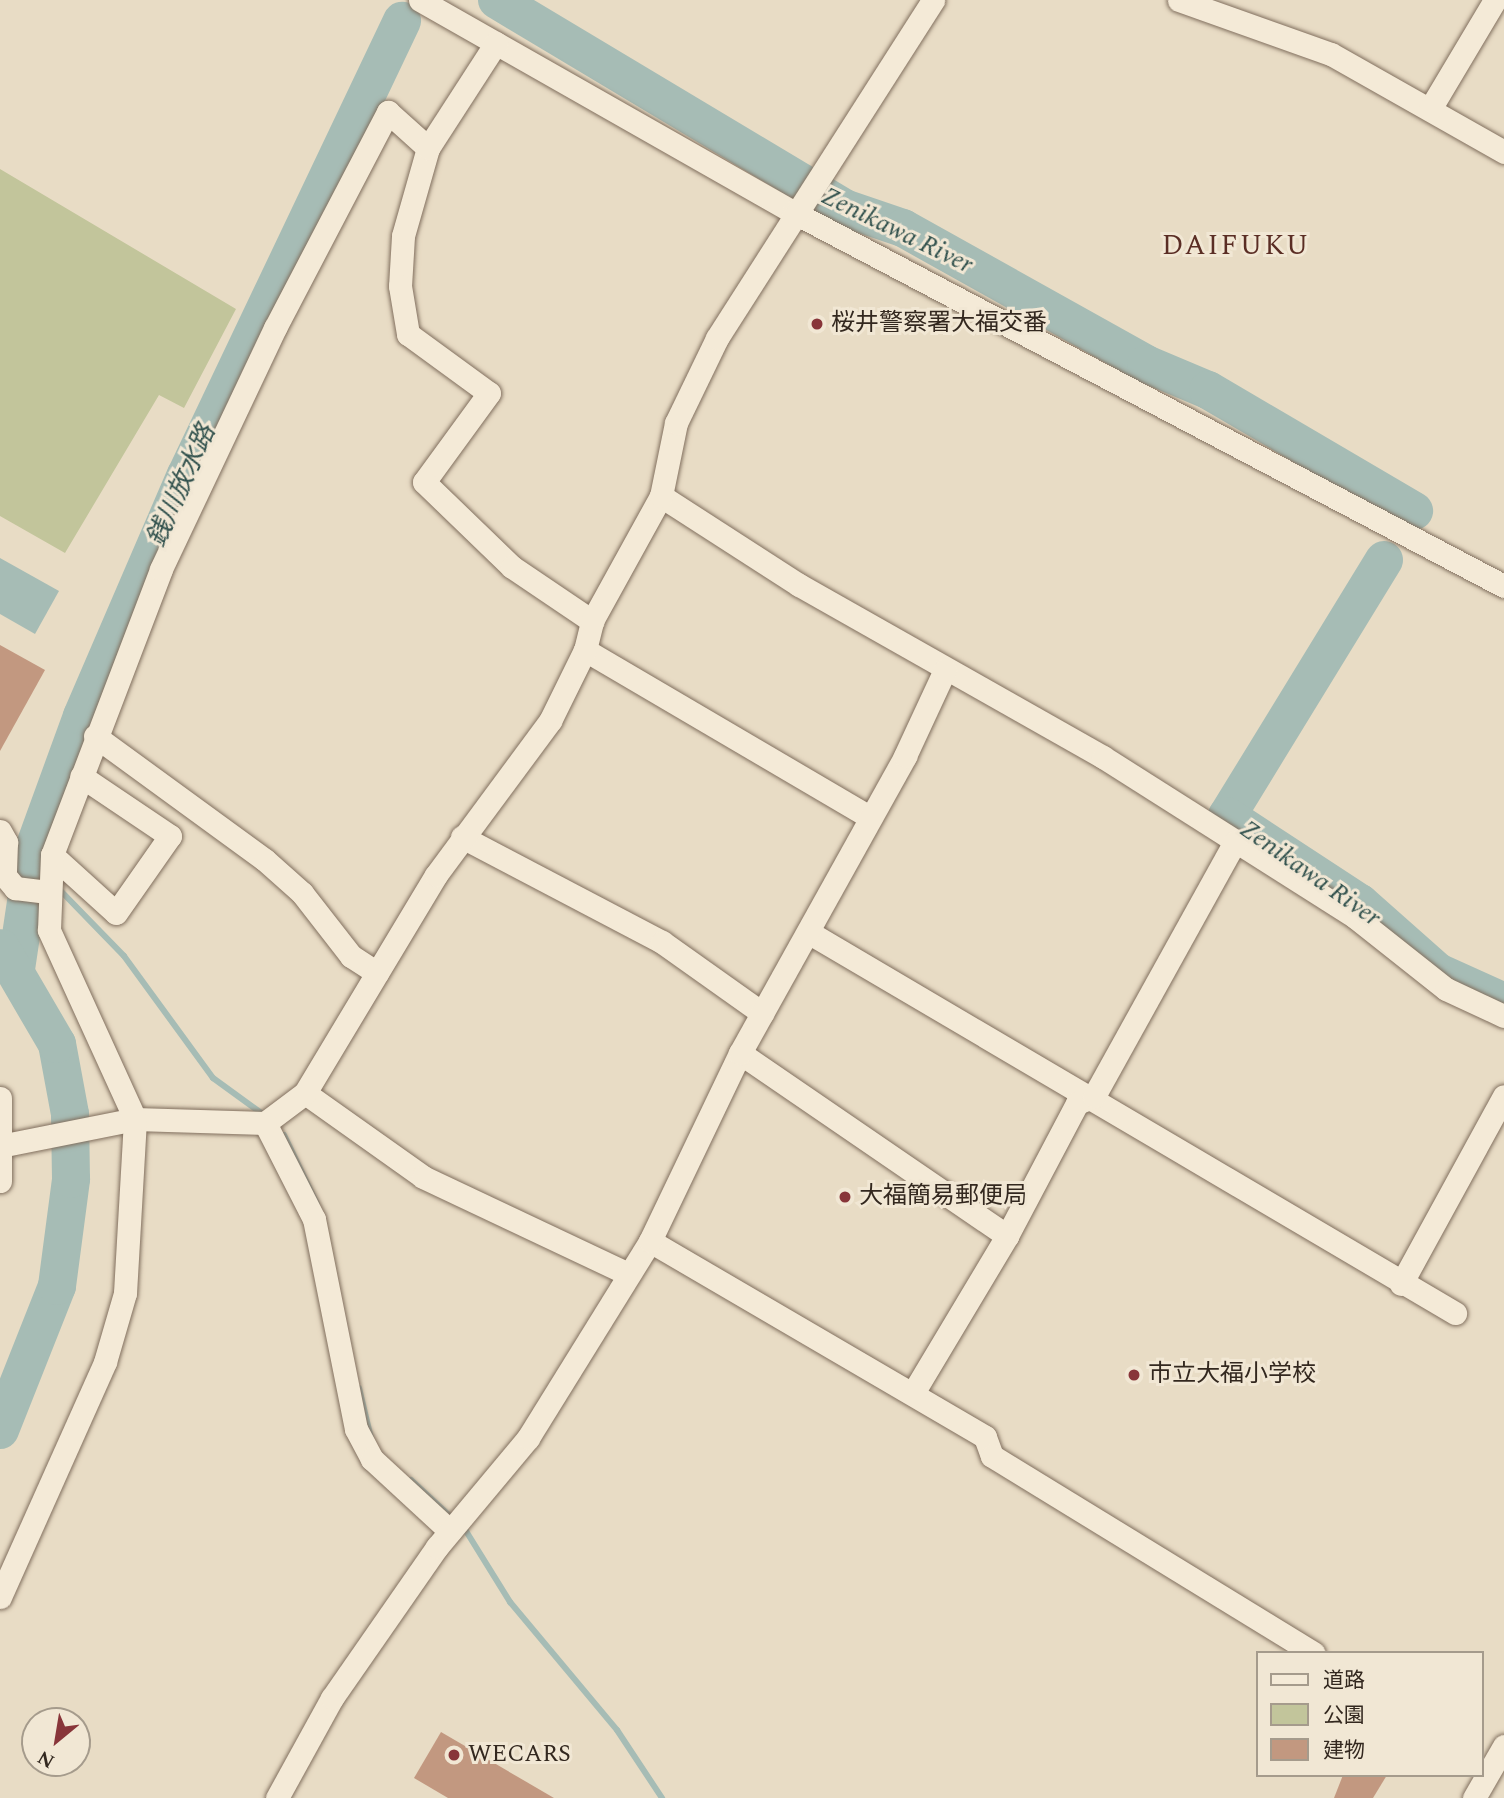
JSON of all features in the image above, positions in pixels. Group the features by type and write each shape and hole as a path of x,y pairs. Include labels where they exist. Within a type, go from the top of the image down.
{"street":[{"path":"420,0 496,43 804,196 1504,586"},
{"path":"6,1145 129,1120 269,1118 305,1093 462,837 550,721 585,650 592,621 661,496 676,423 717,338 804,196 933,0"},
{"path":"1179,0 1331,54 1504,152"},
{"path":"1430,109 1495,0"},
{"path":"496,43 428,148 403,236 400,286 408,334 489,393 424,482 512,567 592,621"},
{"path":"0,1597 108,1351 125,1293 129,1120 49,930 49,875 95,736 161,569 229,423 388,112 428,148"},
{"path":"661,496 945,670 1103,757 1355,917 1446,989 1504,1015"},
{"path":"585,650 870,817"},
{"path":"277,1798 332,1698 455,1526 528,1438 650,1241 740,1053 870,817 945,670"},
{"path":"95,736 265,860 302,893 351,956 377,973"},
{"path":"49,875 116,913 170,836 81,776"},
{"path":"0,831 6,842 5,876 15,888 49,875"},
{"path":"462,837 662,942 762,1013"},
{"path":"913,1393 1007,1236 1077,1103 1094,1096 1235,842"},
{"path":"808,932 1094,1096 1401,1284 1455,1314"},
{"path":"740,1053 1007,1236"},
{"path":"305,1093 423,1177 628,1274"},
{"path":"1401,1284 1504,1096"},
{"path":"0,1098 6,1145 0,1181"},
{"path":"269,1118 314,1219 356,1429 372,1459 455,1526"},
{"path":"650,1241 985,1437 992,1455 1311,1651"},
{"path":"1475,1798 1496,1759"}],"green space":[{"path":"0,169 236,309 184,408 159,395 65,553 0,516"}],"water":[{"path":"0,558 59,591 35,634 0,614"}],"building":[{"path":"0,645 45,670 0,751"},
{"name":"WECARS","path":"441,1732 554,1798 448,1798 414,1778"},
{"path":"1342,1777 1386,1777 1373,1798 1334,1798"}],"waterway":[{"name":"Zenikawa River","path":"497,0 844,208 903,228 1146,364 1208,390 1414,511"},
{"name":"銭川放水路","path":"16,969 34,848 82,716 186,475 402,21"},
{"name":"Zenikawa River","path":"1384,560 1227,816 1360,903 1438,972 1504,1002"},
{"path":"57,887 124,956 213,1078 264,1115"},
{"path":"0,1430 57,1286 71,1179 70,1114 57,1044 1,948"},
{"path":"284,1135 317,1204"},
{"path":"359,1388 371,1438"},
{"path":"411,1480 466,1531 510,1602 617,1730 662,1798"}],"place":[{"name":"桜井警察署大福交番","path":"817,324"},
{"name":"大福簡易郵便局","path":"845,1197"},
{"name":"市立大福小学校","path":"1134,1375"},
{"name":"WECARS","path":"454,1755"}],"district":[{"name":"DAIFUKU","path":"1236,246"}]}
